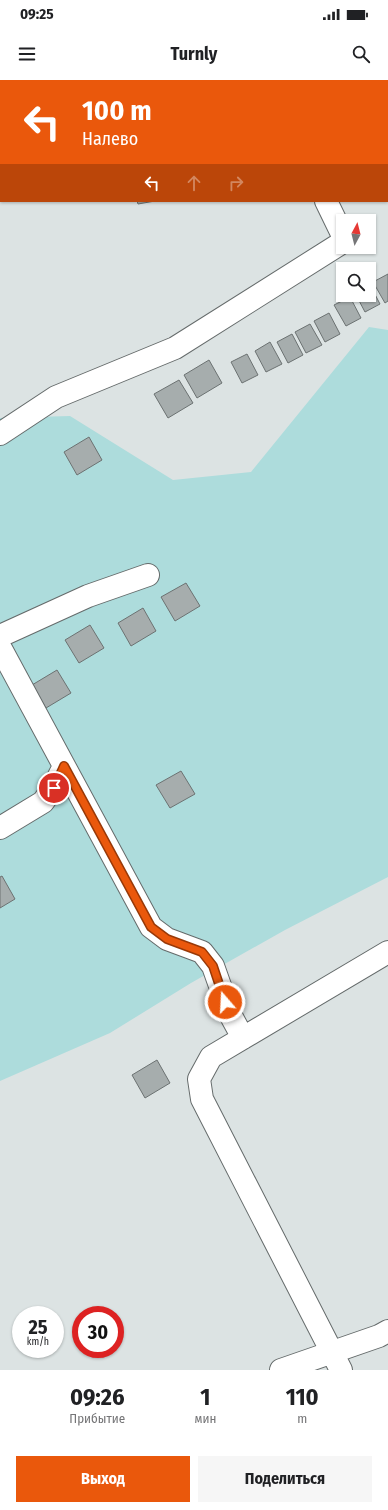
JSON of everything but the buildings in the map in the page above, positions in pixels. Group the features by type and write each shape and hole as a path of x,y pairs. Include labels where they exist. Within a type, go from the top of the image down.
{"street":[{"path":"326,202 336,222"},
{"path":"0,434 56,397 175,348 336,246"},
{"path":"0,636 88,596 148,575"},
{"path":"0,647 151,927 167,939 202,952 213,966 230,1014 243,1038"},
{"path":"0,828 43,802 54,788 64,766"},
{"path":"337,1361 202,1099 199,1079 211,1057 388,952"},
{"path":"281,1370 337,1361 388,1331"}],"shaded area":[{"path":"369,327 388,330 388,877 285,930 191,983 110,1033 0,1081 0,418 70,416 173,480 251,472"}],"route":[{"path":"54,788 64,766 151,927 167,939 202,952 213,966 225,1002"}]}
